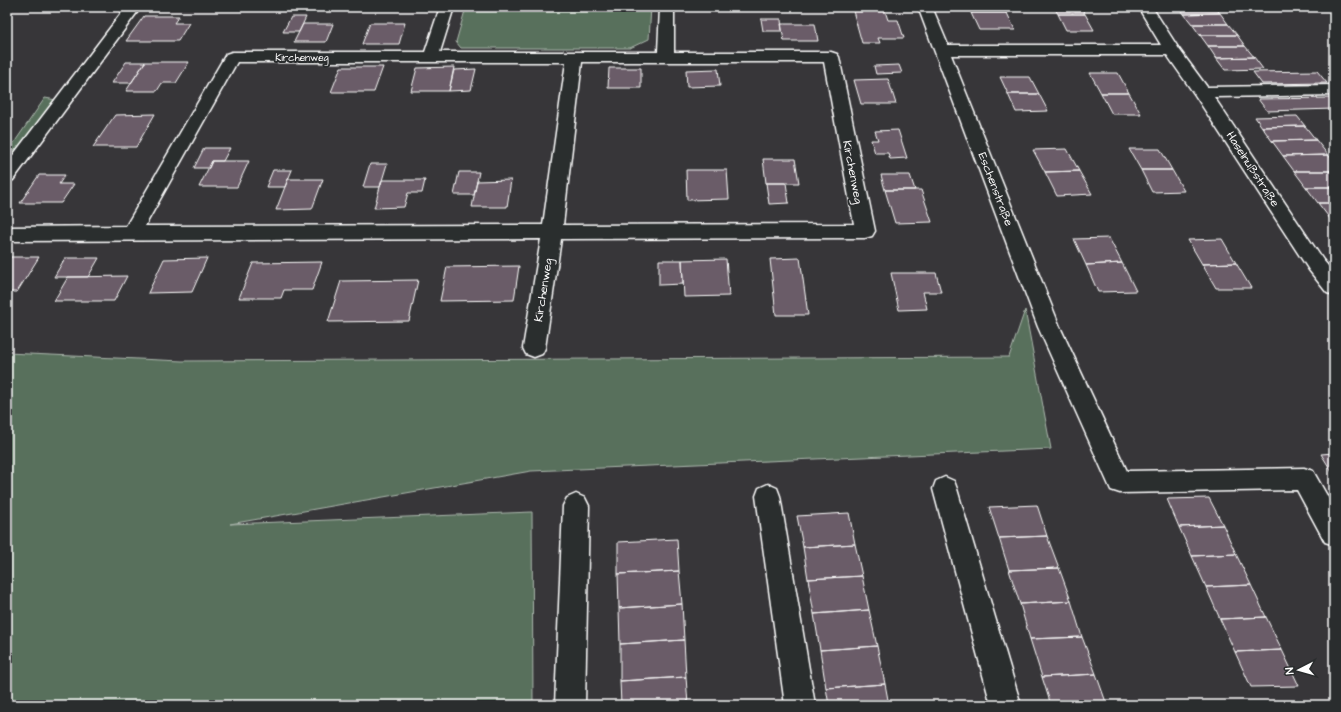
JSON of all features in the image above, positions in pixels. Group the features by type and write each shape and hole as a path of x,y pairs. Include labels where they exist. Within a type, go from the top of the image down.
{"street":[{"path":"7,176 134,7"},
{"path":"431,57 447,7"},
{"path":"666,57 667,7"},
{"name":"Eschenstraße","path":"925,7 1049,327 1120,482 1304,478 1334,533"},
{"name":"Haselnußstraße","path":"1145,7 1172,50 1325,264 1334,287"},
{"path":"942,50 1172,50"},
{"name":"Kirchenweg","path":"7,234 865,231 831,57 232,57 132,233"},
{"name":"Kirchenweg","path":"534,348 552,232 574,58"},
{"path":"1202,92 1334,90"},
{"path":"945,489 1006,705"},
{"path":"768,496 800,705"},
{"path":"570,705 576,506"}],"green space":[{"path":"466,7 651,7 649,39 630,48 461,48 456,42"},
{"path":"45,98 62,101 7,184 7,153"},
{"path":"1025,310 1051,449 531,471 230,524 532,512 533,705 7,705 7,353 182,361 1009,357"}],"building":[{"path":"969,7 1004,7 1007,13 971,13"},
{"path":"1054,7 1081,7 1085,14 1058,14"},
{"path":"1179,7 1215,7 1220,13 1184,14"},
{"path":"853,11 885,11 888,20 898,20 904,38 878,38 880,43 862,43"},
{"path":"971,13 1007,13 1015,30 979,30"},
{"path":"1220,13 1228,24 1192,24 1184,14"},
{"path":"1058,14 1085,14 1094,30 1066,30"},
{"path":"144,16 179,16 174,23 189,23 178,41 126,41"},
{"path":"291,17 306,17 299,32 283,32"},
{"path":"761,19 781,19 782,31 763,31"},
{"path":"370,23 405,23 399,44 362,44"},
{"path":"303,24 333,24 326,42 294,42"},
{"path":"781,24 815,24 818,41 784,41"},
{"path":"1192,24 1228,24 1237,35 1200,35"},
{"path":"1200,35 1237,35 1245,46 1208,46"},
{"path":"1208,46 1245,46 1254,57 1216,58"},
{"path":"1254,57 1263,69 1225,70 1216,58"},
{"path":"126,62 145,62 131,83 112,83"},
{"path":"145,62 189,62 176,83 162,83 157,91 126,91"},
{"path":"899,65 902,73 876,74 874,66"},
{"path":"341,67 383,67 374,92 331,92"},
{"path":"454,67 449,91 411,91 417,68"},
{"path":"609,68 641,68 641,88 608,88"},
{"path":"476,69 471,90 449,91 454,70"},
{"path":"718,69 720,86 687,87 686,70"},
{"path":"1317,71 1327,83 1262,84 1253,72"},
{"path":"1090,73 1118,73 1129,93 1101,93"},
{"path":"1000,77 1030,77 1039,94 1008,94"},
{"path":"888,79 896,104 861,104 854,80"},
{"path":"1101,93 1129,93 1141,114 1112,114"},
{"path":"1008,94 1039,94 1048,111 1016,112"},
{"path":"1334,98 1334,109 1267,111 1258,99"},
{"path":"155,114 136,147 93,147 115,115"},
{"path":"1297,116 1305,126 1262,127 1255,117"},
{"path":"1305,126 1316,140 1272,141 1262,127"},
{"path":"898,130 907,158 890,159 888,153 875,153 871,140 878,140 875,131"},
{"path":"1316,140 1328,155 1283,156 1272,141"},
{"path":"204,148 230,148 223,161 212,161 209,168 194,168"},
{"path":"1067,149 1079,171 1045,172 1033,150"},
{"path":"1129,149 1160,149 1172,170 1141,170"},
{"path":"1328,155 1334,162 1334,171 1294,171 1283,156"},
{"path":"763,159 795,159 799,183 766,183"},
{"path":"212,161 249,161 237,187 199,187"},
{"path":"370,164 387,164 380,187 363,187"},
{"path":"273,170 292,170 285,187 266,187"},
{"path":"686,170 727,170 729,199 687,200"},
{"path":"1141,170 1172,170 1184,191 1152,192"},
{"path":"1079,171 1092,194 1057,196 1045,172"},
{"path":"1294,171 1334,171 1334,187 1306,187"},
{"path":"459,172 479,172 474,195 454,195"},
{"path":"39,175 65,175 59,184 74,184 61,203 20,203"},
{"path":"881,175 910,175 915,190 885,190"},
{"path":"288,179 323,179 312,209 276,210"},
{"path":"382,180 425,180 422,193 408,193 404,207 374,208"},
{"path":"511,180 507,207 472,207 477,181"},
{"path":"766,183 786,183 789,203 769,204"},
{"path":"1306,187 1334,187 1334,203 1318,203"},
{"path":"885,190 921,190 932,222 895,223"},
{"path":"1318,203 1334,203 1334,220 1331,220"},
{"path":"1109,238 1122,263 1086,265 1074,239"},
{"path":"1222,239 1236,263 1202,264 1188,240"},
{"path":"7,257 39,257 17,292 7,292"},
{"path":"65,258 99,258 88,277 54,277"},
{"path":"207,258 192,292 148,293 164,259"},
{"path":"800,258 808,315 776,315 770,259"},
{"path":"726,259 729,296 684,297 682,260"},
{"path":"659,260 682,260 683,284 659,285"},
{"path":"322,262 312,290 284,290 281,298 239,298 253,263"},
{"path":"1122,263 1136,291 1098,292 1086,265"},
{"path":"1236,263 1251,288 1216,288 1202,264"},
{"path":"519,266 514,300 440,301 447,267"},
{"path":"891,273 936,273 941,292 923,292 927,309 899,310"},
{"path":"127,276 114,301 54,301 68,277"},
{"path":"418,280 409,321 328,322 341,281"},
{"path":"1334,453 1334,475 1321,454"},
{"path":"1209,498 1223,525 1179,527 1167,499"},
{"path":"1037,505 1047,536 999,538 989,507"},
{"path":"849,513 855,544 803,547 797,516"},
{"path":"1223,525 1236,554 1192,556 1179,527"},
{"path":"1047,536 1059,568 1009,570 999,538"},
{"path":"677,539 679,571 618,574 618,542"},
{"path":"855,544 862,576 808,579 803,547"},
{"path":"1236,554 1251,585 1206,587 1192,556"},
{"path":"1059,568 1071,601 1020,604 1009,570"},
{"path":"679,571 682,604 619,608 618,574"},
{"path":"862,576 869,610 814,614 808,579"},
{"path":"1251,585 1266,617 1220,619 1206,587"},
{"path":"1071,601 1082,637 1030,639 1020,604"},
{"path":"682,604 684,640 620,644 619,608"},
{"path":"869,610 877,646 820,650 814,614"},
{"path":"1266,617 1282,650 1235,652 1220,619"},
{"path":"1082,637 1096,674 1042,677 1030,639"},
{"path":"684,640 686,677 620,681 620,644"},
{"path":"877,646 885,684 826,688 820,650"},
{"path":"1282,650 1299,686 1251,687 1235,652"},
{"path":"1096,674 1107,705 1051,705 1042,677"},
{"path":"686,677 688,705 621,705 620,681"},
{"path":"885,684 889,705 829,705 826,688"}]}
